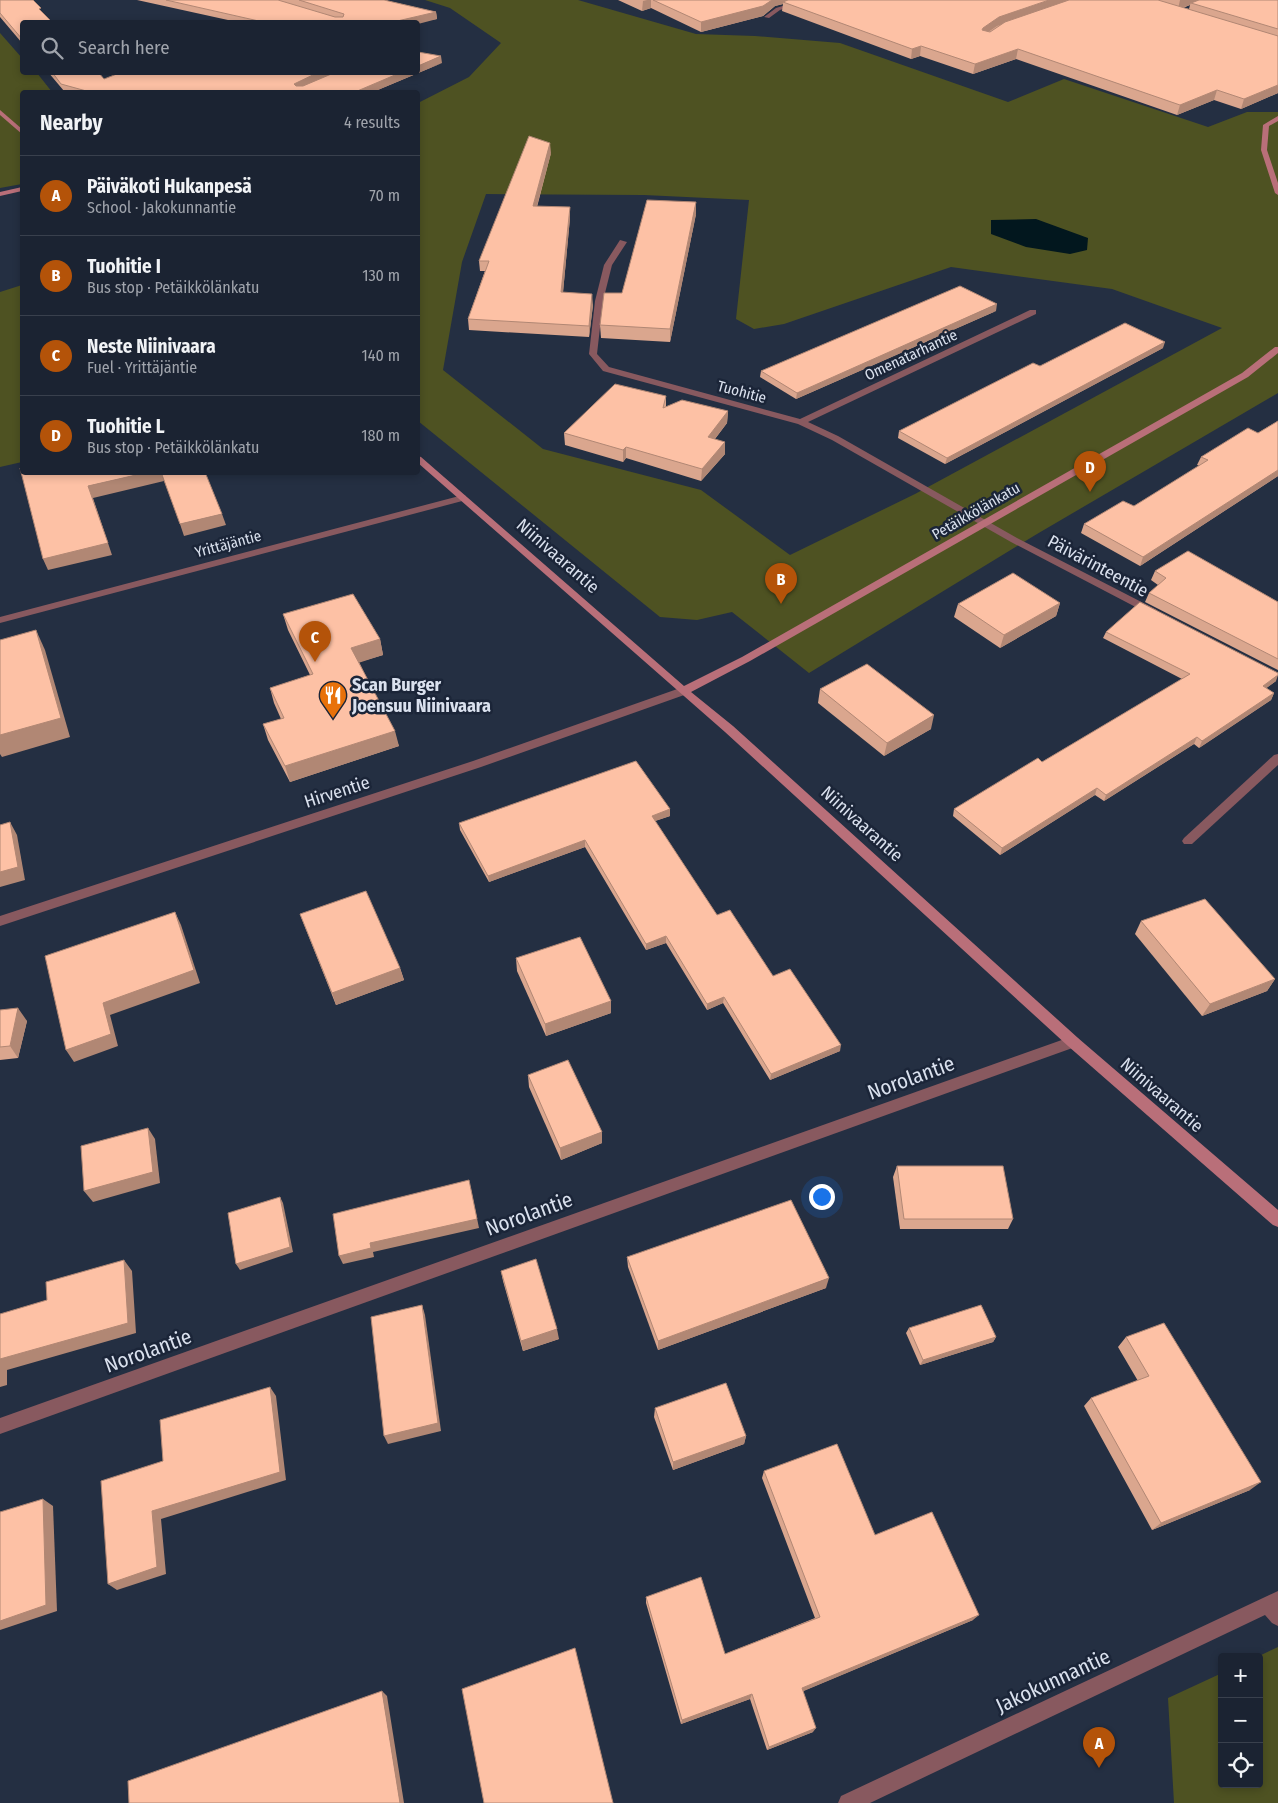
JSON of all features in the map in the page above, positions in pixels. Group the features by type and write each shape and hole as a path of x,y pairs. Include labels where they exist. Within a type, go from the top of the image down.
{"street":[{"path":"767,17 778,9 807,0"},
{"path":"0,112 20,130"},
{"path":"1278,118 1266,125 1264,150 1278,193"},
{"path":"0,194 20,189"},
{"name":"Tuohitie","path":"624,242 608,265 599,301 594,354 606,369 801,422 835,438 985,524"},
{"name":"Omenatarhantie","path":"801,422 1033,312"},
{"name":"Petäikkölänkatu","path":"683,691 746,659 1245,375 1278,349"},
{"name":"Niinivaarantie","path":"420,461 729,729 1073,1042 1278,1220"},
{"name":"Yrittäjäntie","path":"0,620 463,498"},
{"name":"Päivärinteentie","path":"985,524 1164,618"},
{"name":"Hirventie","path":"0,921 478,764 683,691"},
{"path":"1188,841 1278,758"},
{"name":"Norolantie","path":"0,1426 1073,1042"},
{"name":"Jakokunnantie","path":"848,1803 1275,1607"}],"green space":[{"path":"425,0 578,0 696,34 755,36 840,43 1008,102 1064,79 1208,127 1247,112 1278,112 1278,393 1037,534 809,673 732,612 697,620 660,617 420,423 420,102 469,77 501,43 450,8","holes":["486,194 644,195 749,200 736,319 754,329 784,324 951,267 1112,289 1222,328 915,494 790,555 701,490 543,449 443,370 462,262"]},
{"path":"0,33 20,56 20,75 39,75 50,90 20,90 20,184 0,188"},
{"path":"20,286 20,462 0,467 0,292"},
{"path":"1278,1647 1278,1803 1174,1803 1168,1698 1218,1675 1218,1788 1263,1788 1263,1654"}],"water":[{"path":"1036,219 1088,238 1087,250 1070,254 1026,247 991,234 991,220"}],"building":[{"path":"0,0 33,0 50,20 20,20 20,37 0,13"},
{"path":"166,0 278,0 335,17 343,17 344,14 299,0 384,0 436,12 402,20 254,20"},
{"path":"653,0 772,0 763,6 701,22"},
{"path":"788,0 1049,0 999,17 982,30 990,32 1005,22 1069,0 1158,0 1278,36 1278,85 1244,99 1217,90 1180,105 1018,49 975,64 921,46 912,49 783,2"},
{"path":"1199,0 1278,0 1278,29 1191,3"},
{"path":"420,52 441,56 420,65"},
{"path":"54,75 101,75 104,79 114,75 313,75 294,84 296,86 303,86 329,75 395,75 360,90 83,90 61,84"},
{"path":"529,136 550,143 533,206 570,207 561,292 592,294 589,326 468,319 489,261 479,261"},
{"path":"647,200 696,202 670,329 600,325 604,293 622,293"},
{"path":"960,286 997,304 797,393 761,371"},
{"path":"1125,323 1165,342 947,458 899,431 1033,363 1040,366"},
{"path":"615,384 666,396 663,408 682,400 728,411 708,437 725,442 702,469 626,447 623,450 564,433"},
{"path":"1278,421 1278,470 1143,557 1084,524 1123,501 1134,506 1208,460 1201,457 1248,428 1258,433"},
{"path":"22,475 136,475 88,486 108,543 43,559"},
{"path":"162,475 206,475 222,514 180,524"},
{"path":"1188,551 1278,602 1278,659 1149,593 1166,578 1155,571"},
{"path":"1013,573 1060,603 1004,635 958,604"},
{"path":"353,594 380,639 351,648 395,731 285,766 263,724 284,718 270,688 313,674 283,614"},
{"path":"1140,602 1278,673 1278,675 1263,686 1274,693 1202,741 1197,737 1106,795 1097,788 1002,848 954,809 1038,758 1042,762 1190,674 1106,632"},
{"path":"36,630 61,718 0,735 0,640"},
{"path":"867,664 934,715 887,743 820,689"},
{"path":"636,761 670,809 652,816 717,915 730,910 773,976 790,969 841,1045 771,1074 724,997 707,1004 666,936 646,944 585,840 488,876 459,823"},
{"path":"10,822 18,867 0,872 0,825"},
{"path":"366,891 400,968 332,993 300,914"},
{"path":"1205,899 1275,979 1210,1004 1141,921"},
{"path":"175,912 194,970 103,1003 111,1034 66,1050 45,956"},
{"path":"580,937 611,1001 545,1024 516,958"},
{"path":"18,1008 10,1046 0,1047 0,1010"},
{"path":"568,1060 602,1132 560,1148 528,1075"},
{"path":"148,1128 153,1172 84,1191 81,1146"},
{"path":"897,1166 1003,1166 1013,1219 904,1219"},
{"path":"469,1180 477,1219 370,1243 371,1248 339,1256 333,1214"},
{"path":"280,1197 290,1247 236,1264 228,1213"},
{"path":"791,1200 829,1278 658,1341 627,1257"},
{"path":"536,1259 557,1329 521,1341 501,1271"},
{"path":"124,1260 128,1323 0,1359 0,1314 47,1300 46,1282"},
{"path":"422,1305 438,1423 384,1436 371,1317"},
{"path":"981,1305 996,1337 923,1360 909,1328"},
{"path":"1164,1323 1261,1482 1161,1523 1091,1398 1149,1376 1126,1337"},
{"path":"726,1383 746,1436 673,1462 655,1408"},
{"path":"270,1387 280,1472 152,1511 157,1567 108,1584 101,1481 163,1461 160,1420"},
{"path":"837,1444 875,1535 932,1512 979,1615 802,1688 816,1728 769,1747 752,1694 682,1720 646,1597 701,1577 725,1654 820,1617 764,1471"},
{"path":"43,1499 46,1605 0,1621 0,1512"},
{"path":"575,1648 613,1803 484,1803 462,1689"},
{"path":"382,1691 400,1803 129,1803 128,1781"}],"place":[{"name":"Tuohitie L","path":"1090,492"},
{"name":"Tuohitie I","path":"781,604"},
{"name":"Neste Niinivaara","path":"315,662"},
{"name":"Scan Burger Joensuu Niinivaara","path":"333,719"},
{"name":"Päiväkoti Hukanpesä","path":"1099,1768"}]}
